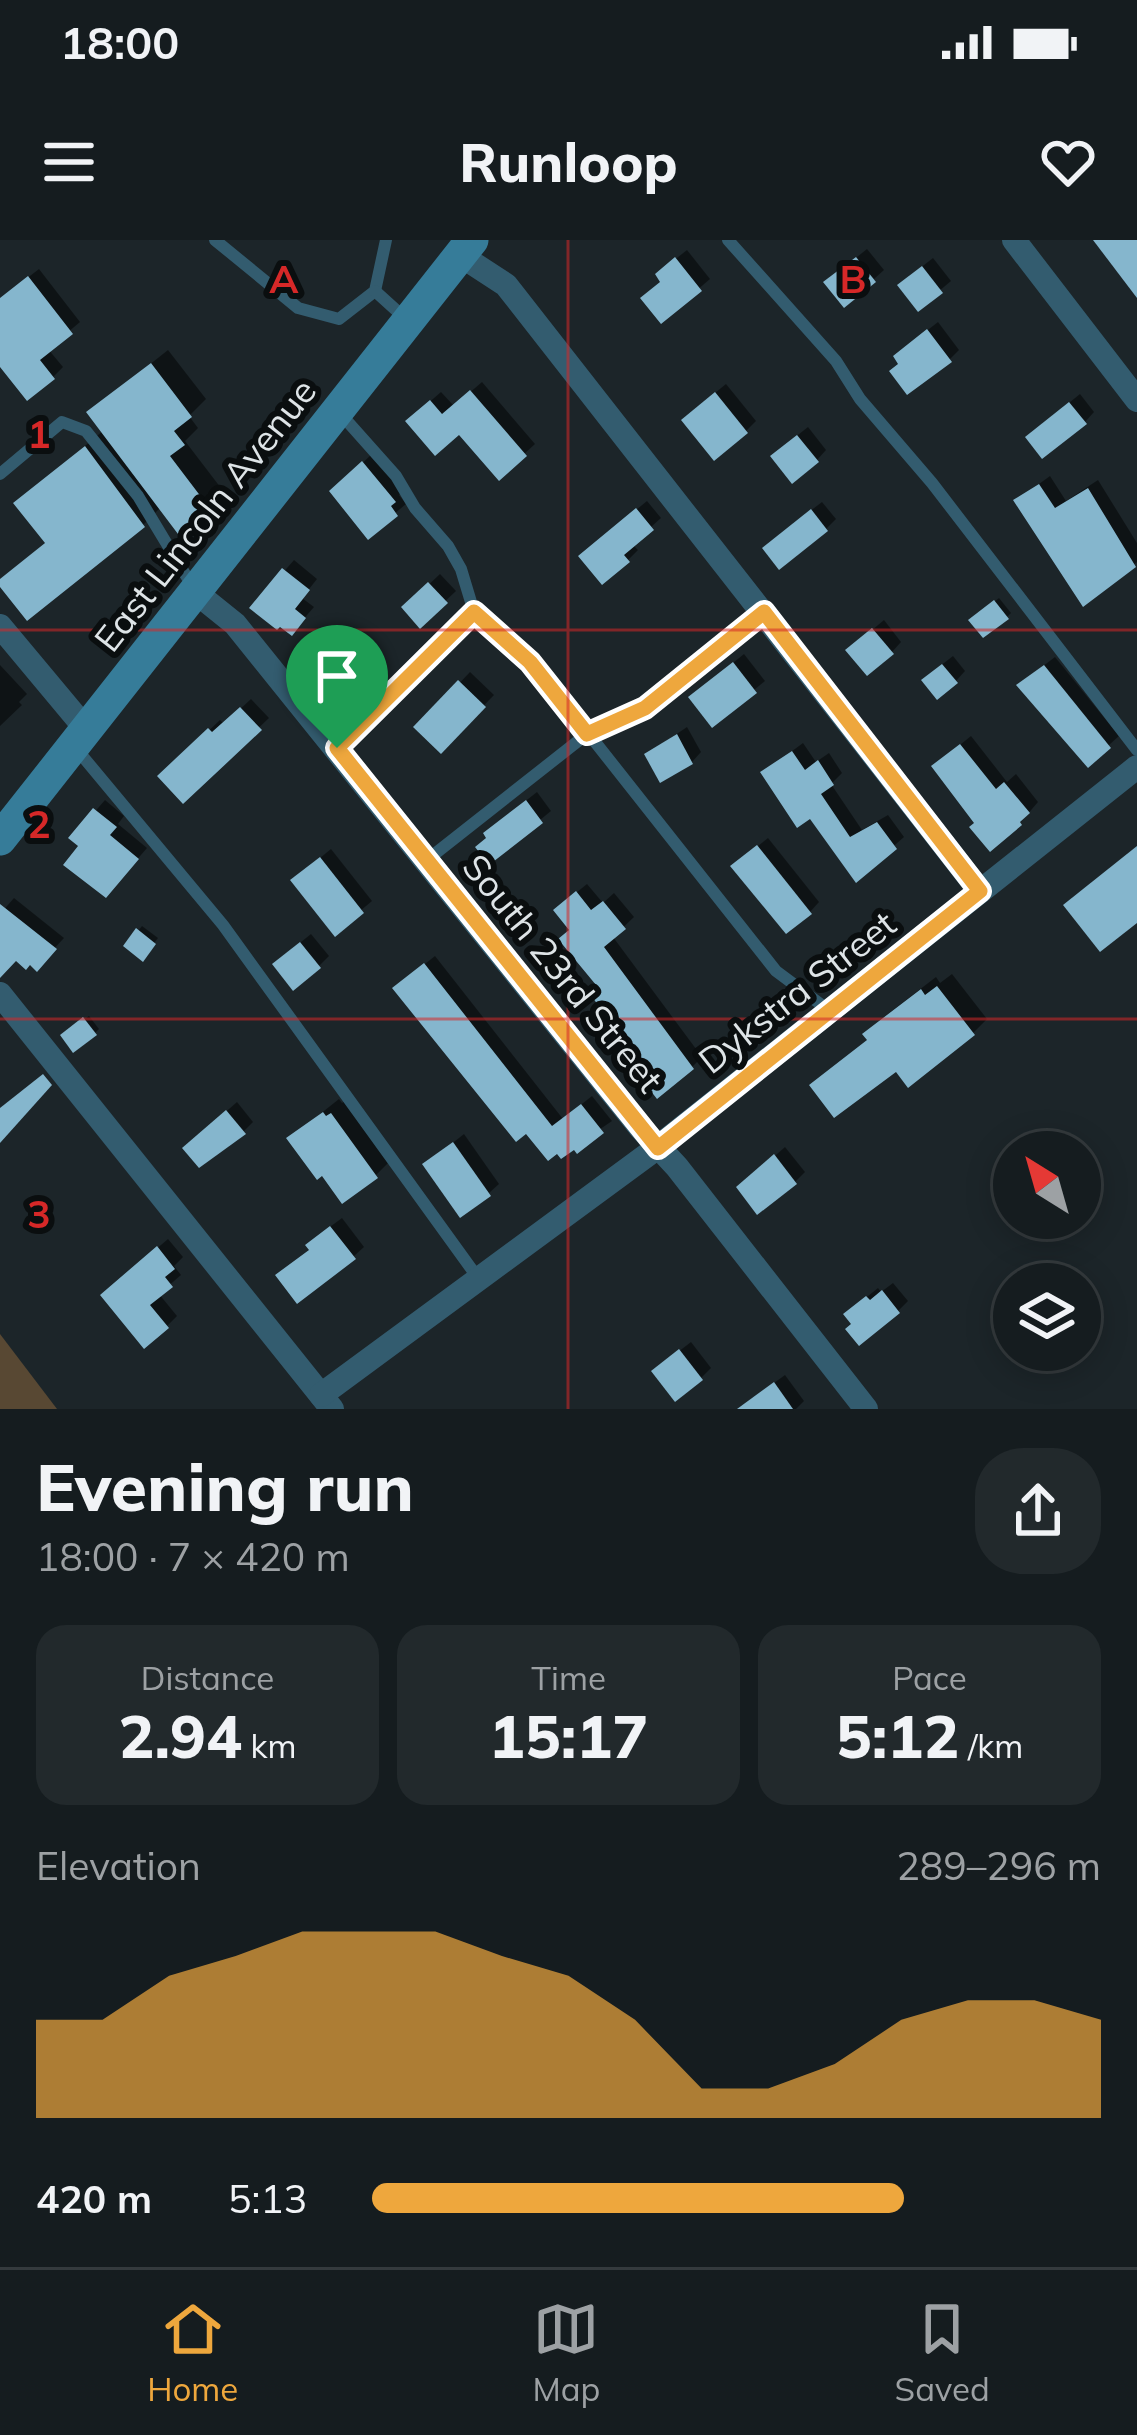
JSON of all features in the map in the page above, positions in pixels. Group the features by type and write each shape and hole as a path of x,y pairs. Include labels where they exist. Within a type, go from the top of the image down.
{"main road":[{"name":"East Lincoln Avenue","path":"0,839 466,247"}],"street":[{"path":"1014,240 1137,400"},
{"path":"466,247 506,285 980,891"},
{"name":"South 23rd Street","path":"194,590 235,624 337,748 866,1409"},
{"path":"0,626 80,737"},
{"name":"Dykstra Street","path":"327,1402 478,1279 832,1013 1137,767"},
{"path":"0,994 327,1402"}],"lane":[{"path":"215,240 298,308 339,319 375,291 386,240"},
{"path":"728,240 836,361 860,399 932,483 1137,750"},
{"path":"375,291 408,321"},
{"path":"337,410 396,476 415,508 448,546 461,569 474,612 530,662 776,971 832,1013"},
{"path":"0,474 62,422 86,431 137,496 194,590"},
{"path":"337,748 474,612"},
{"path":"427,860 587,734 645,708 764,612"},
{"path":"80,737 223,925 478,1279"}],"shaded area":[{"path":"0,1334 57,1409 0,1409"}],"building":[{"path":"1093,240 1137,240 1137,298"},
{"path":"675,257 702,291 661,324 640,298 660,282 655,274"},
{"path":"856,257 876,282 844,308 823,282"},
{"path":"922,266 943,293 918,312 897,285"},
{"path":"28,276 73,334 40,360 55,379 27,401 0,367 0,298"},
{"path":"927,329 952,362 907,395 889,371 898,364 893,356"},
{"path":"151,363 192,417 174,431 185,445 170,456 211,510 178,534 86,412"},
{"path":"470,390 527,456 499,481 459,435 435,456 405,421 430,400 442,414"},
{"path":"715,392 748,433 714,461 681,420"},
{"path":"1069,402 1087,424 1042,459 1025,437"},
{"path":"797,435 819,462 792,484 770,456"},
{"path":"85,446 145,527 27,621 0,587 0,579 45,543 13,503"},
{"path":"362,461 396,502 391,506 398,516 368,540 329,491"},
{"path":"1039,484 1055,508 1088,488 1136,567 1083,607 1013,500"},
{"path":"636,508 654,530 624,555 630,562 602,585 578,556"},
{"path":"811,509 828,531 779,570 762,548"},
{"path":"282,568 310,590 295,609 306,618 292,636 249,608"},
{"path":"428,582 448,603 420,629 401,607"},
{"path":"994,600 1009,619 983,638 968,620"},
{"path":"872,628 894,654 867,676 845,650"},
{"path":"733,662 757,693 712,728 688,697"},
{"path":"942,664 958,683 937,700 921,680"},
{"path":"1044,665 1111,748 1088,768 1016,685"},
{"path":"458,680 486,707 441,754 413,727"},
{"path":"240,707 262,730 183,804 157,776 208,728 212,732"},
{"path":"677,734 693,764 660,783 644,754"},
{"path":"960,744 996,789 1004,782 1030,813 990,852 931,766"},
{"path":"792,751 805,770 818,760 834,785 821,794 850,837 877,822 897,849 856,883 810,819 797,828 760,772"},
{"path":"526,800 543,823 489,865 475,847 486,838 483,833"},
{"path":"93,808 117,827 110,835 139,859 106,898 63,865 78,846 68,838"},
{"path":"757,845 812,914 786,934 730,866"},
{"path":"1137,846 1137,923 1100,952 1063,905"},
{"path":"320,857 364,913 335,937 290,880"},
{"path":"576,891 591,910 603,901 626,929 604,947 694,1069 657,1099 636,1072 642,1067 588,991 596,985 558,939 569,930 553,910"},
{"path":"0,904 57,949 37,972 16,961 0,978"},
{"path":"136,928 156,944 143,962 123,946"},
{"path":"300,942 321,968 293,991 272,964"},
{"path":"424,963 552,1126 581,1104 604,1133 577,1154 574,1150 561,1159 557,1154 548,1161 526,1134 516,1142 392,988"},
{"path":"937,986 975,1035 908,1088 896,1072 834,1118 809,1085 867,1040 862,1034 921,989 925,995"},
{"path":"83,1017 97,1035 73,1053 60,1035"},
{"path":"43,1074 52,1085 0,1143 0,1108"},
{"path":"226,1110 246,1134 199,1168 182,1148"},
{"path":"323,1112 331,1113 378,1178 342,1204 286,1138"},
{"path":"453,1142 491,1196 460,1218 422,1164"},
{"path":"774,1154 797,1184 757,1215 736,1187"},
{"path":"330,1226 356,1259 297,1304 275,1275 309,1250 305,1245"},
{"path":"157,1246 175,1269 165,1277 173,1287 150,1305 169,1328 144,1349 100,1295"},
{"path":"882,1290 900,1313 859,1346 845,1329 851,1324 843,1314"},
{"path":"679,1349 703,1380 675,1402 651,1371"},
{"path":"774,1382 793,1409 737,1409"}],"route":[{"path":"474,612 530,662 587,734 645,708 764,612 980,891 658,1148 337,748 474,612"}]}
